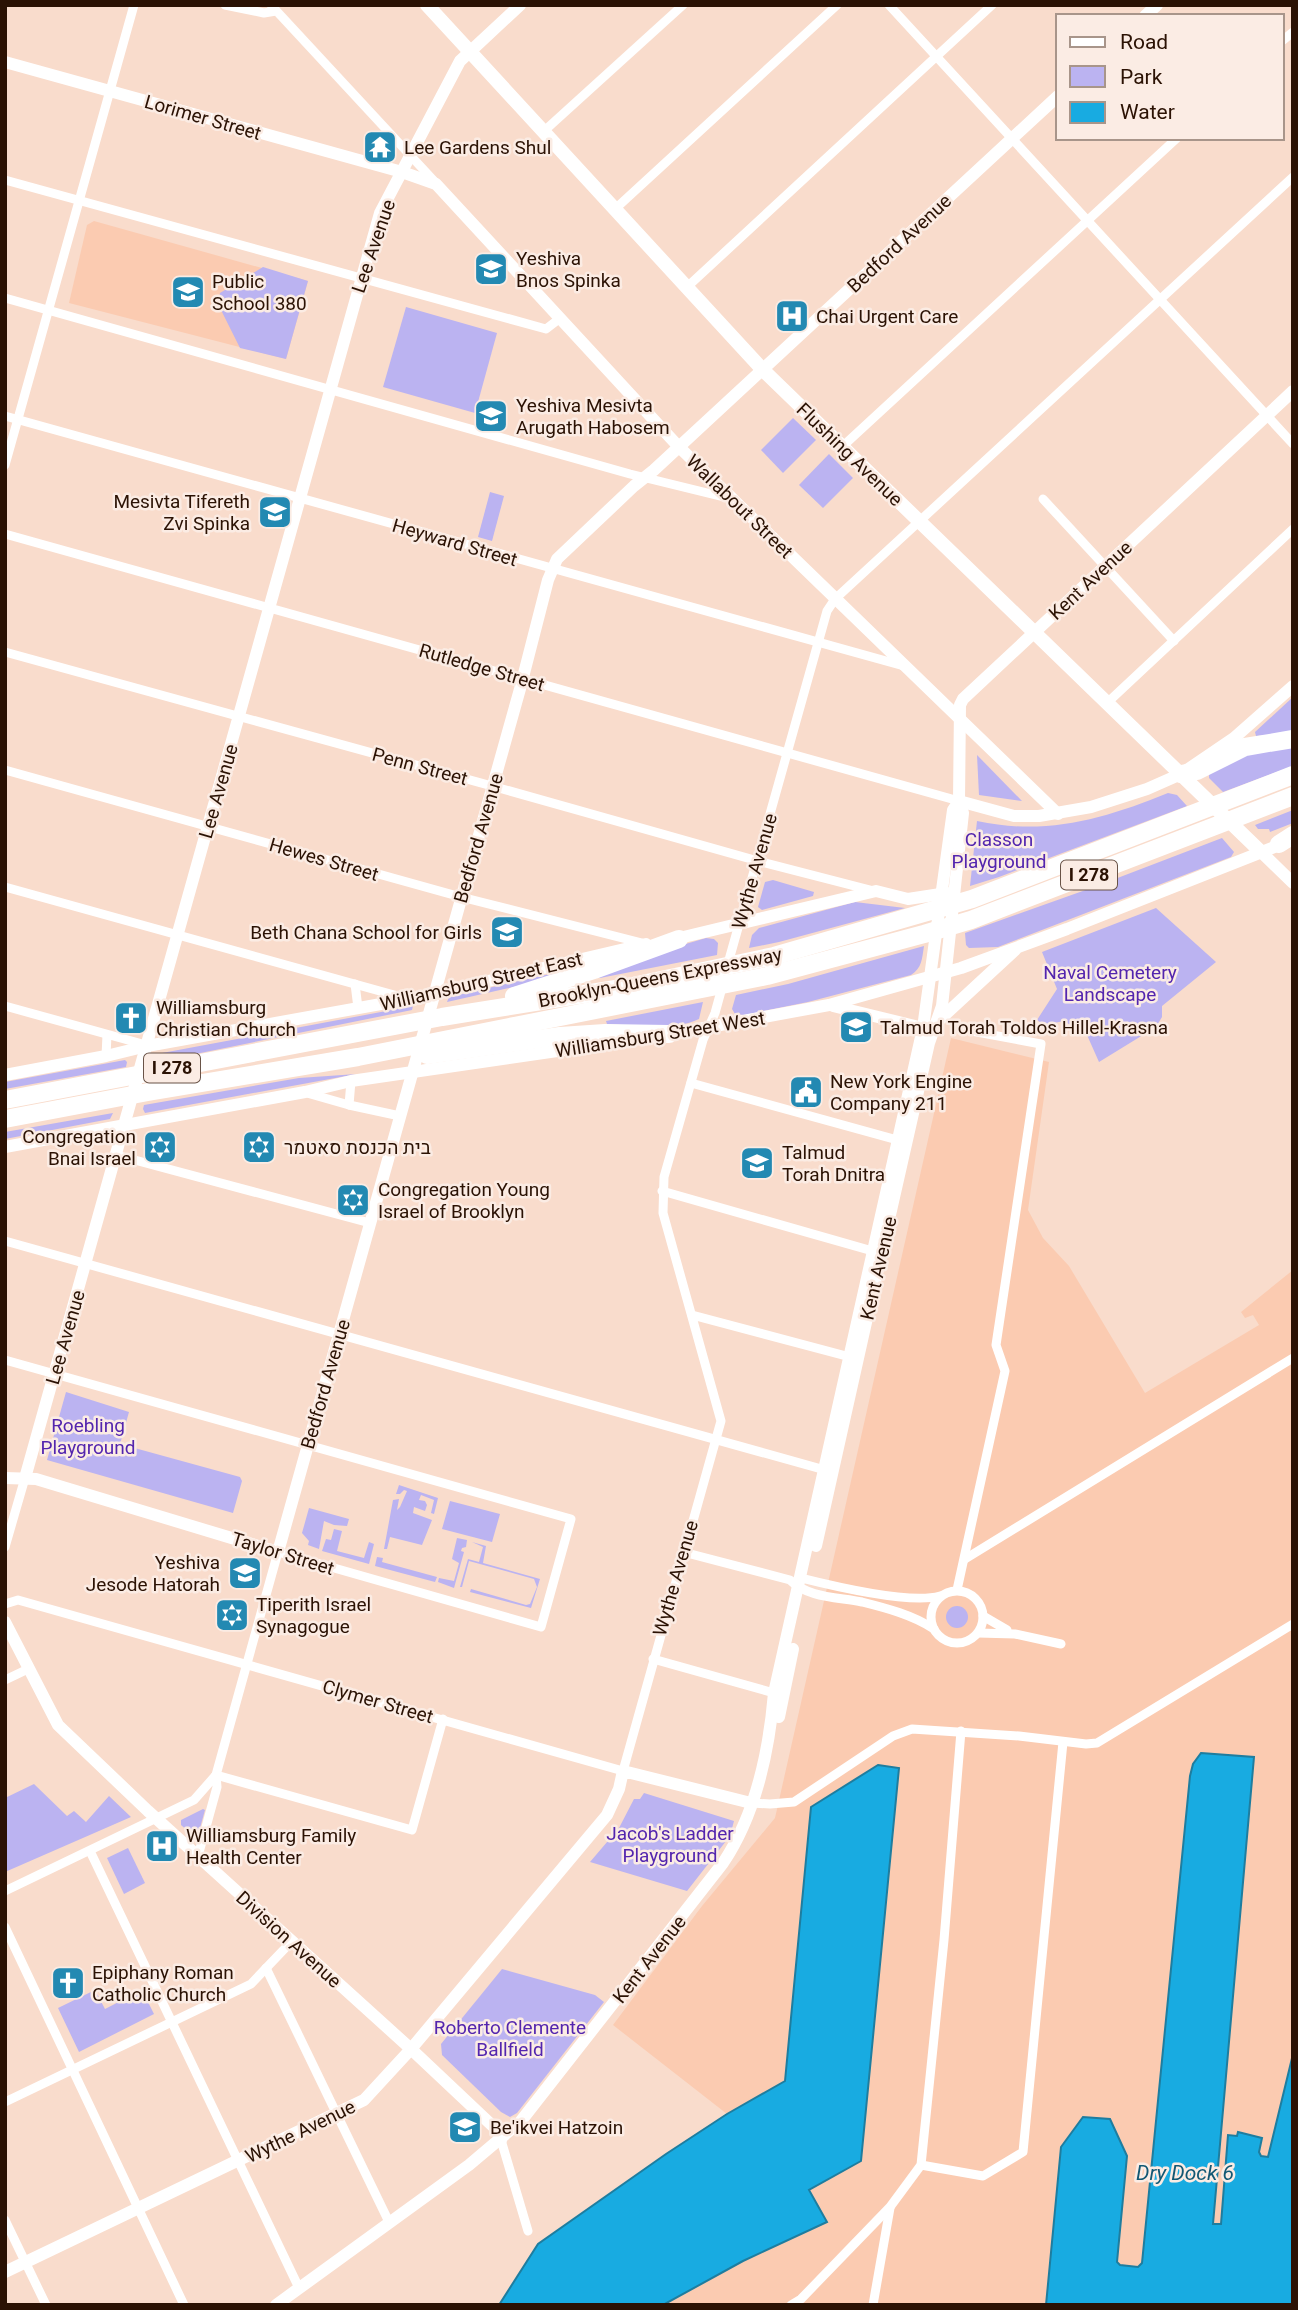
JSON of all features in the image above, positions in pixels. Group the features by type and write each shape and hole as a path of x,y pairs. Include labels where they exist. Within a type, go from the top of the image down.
{"highway":[{"path":"1181,774 1197,771 1245,747 1293,739"},
{"name":"Brooklyn-Queens Expressway","path":"5,1100 435,1004 628,987 774,956 972,899 1293,775"},
{"name":"Brooklyn-Queens Expressway","path":"5,1119 358,1057 767,976 971,920 1293,796"},
{"path":"435,1004 545,987 680,939"},
{"path":"358,1057 373,1063 560,1036 669,1034"}],"main road":[{"name":"Flushing Avenue","path":"427,5 762,369 1293,883"},
{"name":"Lee Avenue","path":"25,1478 380,213 460,61 520,5"},
{"name":"Lorimer Street","path":"5,62 401,172"},
{"name":"Bedford Avenue","path":"278,1552 413,1068 435,1004 461,897 548,580 557,559 1056,98"},
{"name":"Wallabout Street","path":"401,172 436,184 678,446 1058,814"},
{"name":"Kent Avenue","path":"902,1141 927,1049 942,1006 953,810 959,801 960,705 963,699 1293,391"},
{"path":"959,801 1014,816 1058,814 1120,799 1181,774 1245,730 1293,686"},
{"name":"Williamsburg Street West","path":"5,1147 126,1119 305,1092 413,1068 669,1034 829,1005 945,972 1018,947 1288,840"},
{"name":"Williamsburg Street East","path":"5,1075 147,1046 408,999 435,1004 644,944 680,939 876,891 908,899 947,893"},
{"name":"Kent Avenue","path":"276,2305 501,2140 521,2121 723,1863 755,1804 770,1733 774,1693 803,1584 902,1141 947,893"},
{"path":"936,1023 1018,947"},
{"path":"829,1005 923,1028"},
{"name":"Kent Avenue","path":"770,1733 778,1720 824,1470 877,1252"},
{"name":"Taylor Street","path":"5,1478 25,1478 48,1483 278,1552"},
{"name":"Division Avenue","path":"5,1622 58,1725 157,1819 411,2049 498,2131 501,2140"},
{"name":"Clymer Street","path":"623,1771 755,1804"},
{"name":"Wythe Avenue","path":"5,2272 364,2100 411,2049 607,1815 620,1789 623,1771"}],"street":[{"path":"5,465 134,5"},
{"path":"225,5 264,13 274,8"},
{"path":"543,132 682,5"},
{"path":"614,210 837,5"},
{"path":"889,5 1293,444"},
{"path":"686,288 992,5"},
{"name":"Wallabout Street","path":"274,8 436,184"},
{"path":"843,446 1175,140"},
{"path":"835,598 1293,177"},
{"path":"5,180 546,328 559,319"},
{"path":"5,298 733,499"},
{"name":"Heyward Street","path":"5,416 905,667"},
{"path":"1042,499 1174,640"},
{"path":"1107,703 1293,529"},
{"name":"Rutledge Street","path":"5,534 959,801"},
{"name":"Wythe Avenue","path":"623,1771 720,1420 663,1213 664,1177 708,1028 715,1013 827,611 835,598"},
{"name":"Penn Street","path":"5,652 758,861 876,891"},
{"name":"Hewes Street","path":"5,770 461,897 644,944"},
{"path":"5,887 408,999"},
{"path":"355,984 358,1008"},
{"path":"5,1006 147,1046"},
{"path":"957,1590 1005,1371 996,1345 1041,1044 965,1030"},
{"path":"106,1056 107,1035"},
{"path":"349,1105 351,1081"},
{"path":"691,1083 902,1141"},
{"path":"305,1092 400,1116"},
{"path":"116,1155 370,1223"},
{"path":"662,1191 877,1252"},
{"path":"5,1241 824,1470"},
{"path":"692,1315 850,1357"},
{"path":"965,1559 1293,1359"},
{"path":"5,1360 308,1444"},
{"name":"Taylor Street","path":"278,1552 541,1628 571,1519 308,1444"},
{"name":"Lee Avenue","path":"5,1547 25,1478"},
{"name":"Bedford Avenue","path":"198,1856 216,1787 216,1775 278,1552"},
{"path":"682,1552 790,1580 824,1595 919,1619 944,1640 954,1643 967,1642 978,1633 983,1616"},
{"path":"803,1584 828,1584 923,1599 957,1590 970,1594 977,1600 983,1616 1015,1634"},
{"path":"934,1629 932,1611 942,1595"},
{"name":"Clymer Street","path":"5,1605 18,1600 623,1771"},
{"path":"755,1804 794,1802 851,1762 902,1731 961,1731 1086,1744 1104,1740 1293,1624"},
{"path":"978,1633 1015,1634 1061,1644"},
{"path":"653,1659 774,1693"},
{"path":"5,1680 28,1669"},
{"path":"216,1775 412,1830 443,1719"},
{"path":"792,2305 801,2300 890,2207 921,2165 943,1954 961,1731"},
{"path":"921,2165 984,2176 1023,2152 1063,1742"},
{"name":"Bedford Avenue","path":"5,1891 194,1800 216,1775"},
{"path":"90,1851 299,2288"},
{"path":"5,1927 184,2305"},
{"path":"5,2102 251,1984 292,1941"},
{"path":"266,1968 389,2222"},
{"name":"Division Avenue","path":"501,2140 528,2231"},
{"path":"873,2305 890,2207"},
{"path":"5,2220 46,2305"}],"shaded area":[{"name":"Public School 380","path":"94,221 308,281 286,359 69,303 87,225"},
{"path":"951,1038 1049,1062 1028,1210 1043,1238 1069,1266 1145,1393 1259,1325 1253,1315 1245,1318 1241,1312 1293,1270 1293,2159 1269,2154 1268,2157 1260,2156 1262,2138 1237,2136 1221,2225 1213,2224 1214,2210 1147,2213 1142,2263 1138,2267 1119,2265 1117,2262 1061,2148 1046,2305 663,2305 743,2261 826,2222 809,2190 861,2161 899,1768 811,1807 785,2081 727,2114 613,2025 702,1906 775,1818"}],"green space":[{"path":"263,267 308,281 286,359 240,348 218,304 220,293"},
{"path":"406,307 497,333 475,413 383,387"},
{"path":"793,418 816,440 783,473 761,450"},
{"path":"829,454 853,478 823,508 799,485"},
{"path":"490,492 504,496 492,541 478,537"},
{"path":"1293,697 1293,733 1256,736 1255,732"},
{"path":"1293,744 1293,766 1223,792 1209,778 1209,774 1237,755"},
{"path":"977,755 1022,801 979,795"},
{"name":"Classon Playground","path":"1168,793 1177,795 1187,806 970,886 977,821 1027,827 1051,826 1098,817"},
{"path":"1293,810 1293,823 1270,832 1269,829 1258,829 1255,825"},
{"path":"1222,838 1234,852 1231,857 998,947 969,948 966,945 965,933"},
{"path":"773,880 814,892 813,896 762,910 758,907 765,882"},
{"path":"855,902 905,908 749,948 752,935 759,928"},
{"name":"Naval Cemetery Landscape","path":"1156,908 1216,962 1162,1006 1162,1017 1156,1027 1099,1062 1087,1035 1064,1021 1044,1025 1037,1020 1057,989 1042,952"},
{"path":"706,938 714,939 718,943 717,955 598,977 662,951"},
{"path":"924,946 919,966 911,975 808,1002 744,1015 735,1014 732,1009 736,995 788,984"},
{"path":"576,968 549,979 447,1002 449,997"},
{"path":"703,1002 699,1019 688,1023 666,1027 607,1024 606,1021"},
{"path":"413,1006 412,1010 156,1062 162,1053"},
{"path":"125,1060 126,1067 5,1089 5,1082"},
{"path":"357,1074 145,1113 143,1109 144,1105 299,1078"},
{"path":"113,1113 110,1119 5,1139 5,1132"},
{"name":"Roebling Playground","path":"66,1392 129,1412 120,1444 240,1477 242,1481 233,1513 47,1460"},
{"path":"399,1485 438,1498 434,1514 431,1513 434,1500 421,1495 419,1500 425,1501 427,1505 425,1511 414,1507 413,1513 432,1520 422,1545 390,1537 387,1549 384,1549 393,1500 399,1499 397,1510 407,1491 396,1494"},
{"path":"450,1501 500,1514 492,1542 442,1529"},
{"path":"309,1508 349,1519 347,1526 324,1521 319,1549 308,1545 309,1541 302,1533"},
{"path":"334,1529 342,1531 337,1551 364,1558 369,1542 374,1544 369,1564 322,1551 326,1539 331,1540"},
{"path":"457,1538 467,1540 466,1547 461,1551 464,1552 454,1588 438,1582 439,1578 454,1581 459,1563 452,1559"},
{"path":"472,1542 486,1546 483,1563 540,1579 531,1608 470,1592 471,1589 526,1605 530,1604 537,1587 534,1579 469,1561 460,1587 468,1559 479,1562 483,1547"},
{"path":"377,1557 383,1558 382,1562 437,1577 435,1582 375,1566"},
{"path":"953,1606 961,1606 968,1613 968,1621 961,1628 953,1628 946,1621 946,1613"},
{"path":"34,1784 67,1816 74,1811 86,1822 109,1796 131,1817 5,1872 5,1798"},
{"name":"Jacob's Ladder Playground","path":"644,1793 734,1821 730,1836 687,1891 590,1862 619,1828 634,1799 640,1799"},
{"path":"205,1810 197,1839 181,1825 181,1820"},
{"path":"128,1848 145,1883 124,1894 107,1858"},
{"name":"Roberto Clemente Ballfield","path":"502,1969 595,1995 604,2002 517,2113 510,2117 501,2112 442,2055 441,2044"},
{"path":"95,1990 105,2009 142,1990 154,2014 79,2052 58,2008"}],"water":[{"name":"Dry Dock 6","path":"1201,1753 1254,1757 1213,2224 1221,2224 1228,2135 1237,2136 1238,2132 1262,2138 1259,2152 1261,2156 1268,2157 1293,2054 1293,2305 1046,2305 1061,2147 1083,2117 1110,2119 1127,2156 1117,2262 1120,2265 1138,2267 1142,2263 1190,1776 1193,1764"},
{"path":"878,1765 899,1768 861,2161 809,2190 827,2222 743,2261 663,2305 499,2305 538,2244 666,2154 727,2114 785,2081 811,1807"}],"place":[{"name":"Lee Gardens Shul","path":"380,147"},
{"name":"Yeshiva Bnos Spinka","path":"491,269"},
{"name":"Public School 380","path":"188,292"},
{"name":"Chai Urgent Care","path":"792,316"},
{"name":"Yeshiva Mesivta Arugath Habosem","path":"491,416"},
{"name":"Mesivta Tifereth Zvi Spinka","path":"275,512"},
{"name":"Beth Chana School for Girls","path":"507,932"},
{"name":"Williamsburg Christian Church","path":"131,1018"},
{"name":"Talmud Torah Toldos Hillel-Krasna","path":"856,1027"},
{"name":"New York Engine Company 211","path":"806,1092"},
{"name":"Congregation Bnai Israel","path":"160,1147"},
{"name":"בית הכנסת סאטמר","path":"259,1147"},
{"name":"Talmud Torah Dnitra","path":"757,1163"},
{"name":"Congregation Young Israel of Brooklyn","path":"353,1200"},
{"name":"Yeshiva Jesode Hatorah","path":"245,1573"},
{"name":"Tiperith Israel Synagogue","path":"232,1615"},
{"name":"Williamsburg Family Health Center","path":"162,1846"},
{"name":"Epiphany Roman Catholic Church","path":"68,1983"},
{"name":"Be'ikvei Hatzoin","path":"465,2127"}]}
